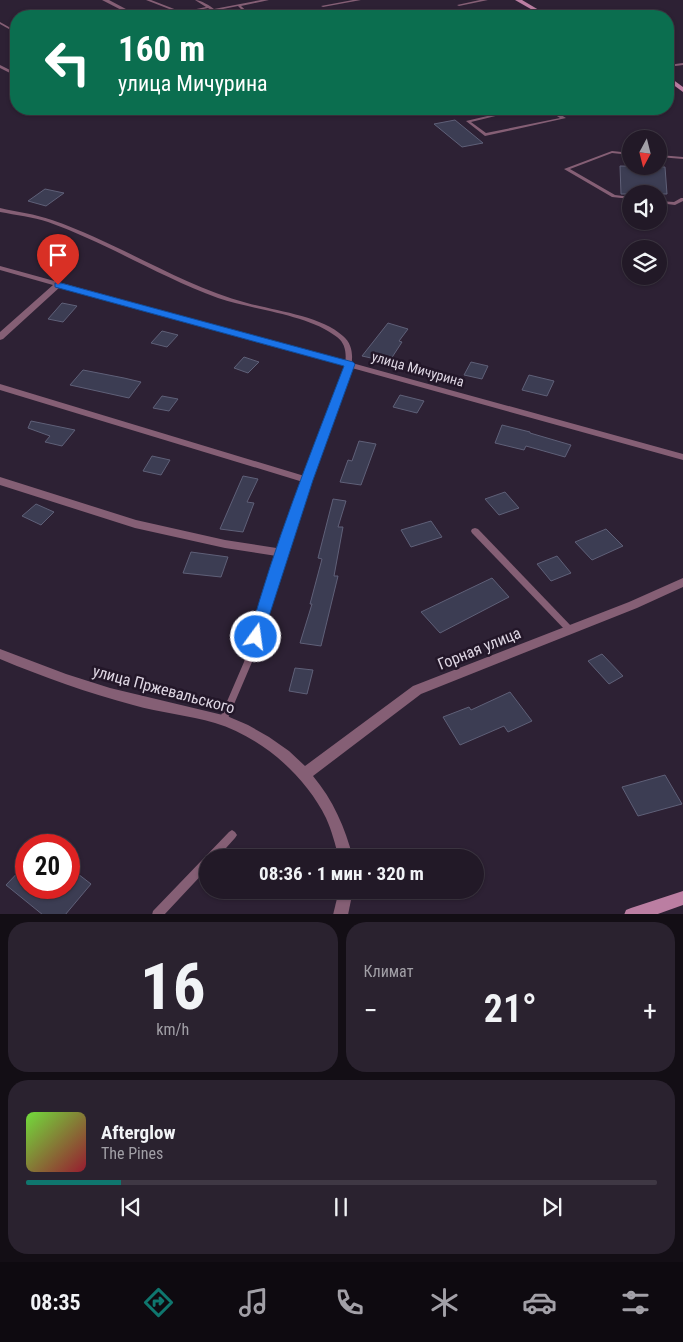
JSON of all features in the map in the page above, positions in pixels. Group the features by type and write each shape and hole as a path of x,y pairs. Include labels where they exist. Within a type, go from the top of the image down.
{"main road":[{"path":"518,0 533,10"},
{"path":"631,914 683,898"}],"street":[{"path":"105,0 124,10"},
{"name":"улица Мичурина","path":"0,268 683,457"},
{"path":"0,337 58,285"},
{"path":"0,387 307,480"},
{"path":"0,482 135,524 224,544 283,553"},
{"name":"Горная улица","path":"305,774 418,690 570,630 683,582"},
{"name":"улица Пржевальского","path":"0,654 68,681 115,695 223,720 270,745 305,774 335,824 343,849"},
{"path":"340,914 344,899"}],"lane":[{"path":"148,0 174,10"},
{"path":"197,0 213,10 267,0"},
{"path":"323,6 359,0"},
{"path":"459,5 486,0"},
{"path":"238,6 243,10"},
{"path":"199,10 210,7"},
{"path":"495,115 468,121 485,135 564,118 559,115"},
{"path":"622,153 612,152 566,169 614,196 622,197"},
{"path":"668,157 683,158"},
{"path":"667,203 675,204 683,199"},
{"path":"0,210 54,222 184,283 233,301 288,315 326,328 338,334 346,342 350,364 307,480 264,606 248,662 223,720"},
{"path":"476,531 570,630"},
{"path":"218,849 232,834"},
{"path":"157,914 199,870"}],"building":[{"path":"455,120 483,143 462,147 434,124"},
{"path":"620,166 622,166 622,175 666,175 666,185 622,185 621,194"},
{"path":"45,189 64,193 46,206 28,201"},
{"path":"62,303 77,306 63,322 48,319"},
{"path":"388,323 408,329 399,341 402,342 389,362 362,356"},
{"path":"162,331 178,335 167,347 151,343"},
{"path":"244,357 259,362 248,373 234,368"},
{"path":"471,362 488,366 482,379 464,375"},
{"path":"83,370 141,382 129,398 70,385"},
{"path":"529,375 554,381 547,396 522,390"},
{"path":"400,395 424,401 417,413 393,407"},
{"path":"162,396 178,399 169,411 153,408"},
{"path":"31,421 75,430 62,446 45,442 50,436 28,428"},
{"path":"502,425 571,445 565,457 526,446 524,450 495,443"},
{"path":"359,441 376,444 361,485 340,482 348,460 352,461"},
{"path":"152,456 170,460 161,475 143,471"},
{"path":"243,476 258,479 247,502 254,503 243,532 220,529"},
{"path":"505,492 519,508 499,515 485,499"},
{"path":"333,499 346,501 338,527 343,527 334,576 338,576 321,646 300,643 312,604 310,604 322,559 318,558"},
{"path":"36,504 54,512 41,525 22,516"},
{"path":"431,521 442,537 411,547 401,530"},
{"path":"606,529 623,546 592,560 575,542"},
{"path":"191,552 228,557 221,577 183,573"},
{"path":"557,556 571,573 551,581 537,564"},
{"path":"492,578 509,597 440,633 421,612"},
{"path":"602,654 623,676 609,684 588,661"},
{"path":"295,668 313,670 307,694 289,691"},
{"path":"510,692 532,721 508,732 504,726 460,745 443,717 469,707 471,710"},
{"path":"665,775 682,804 638,816 622,787"},
{"path":"15,876 15,892 6,885"},
{"path":"80,876 91,884 80,897"},
{"path":"23,899 78,899 66,914 42,914"}],"route":[{"path":"58,285 350,364 307,480 264,606 256,637"}]}
